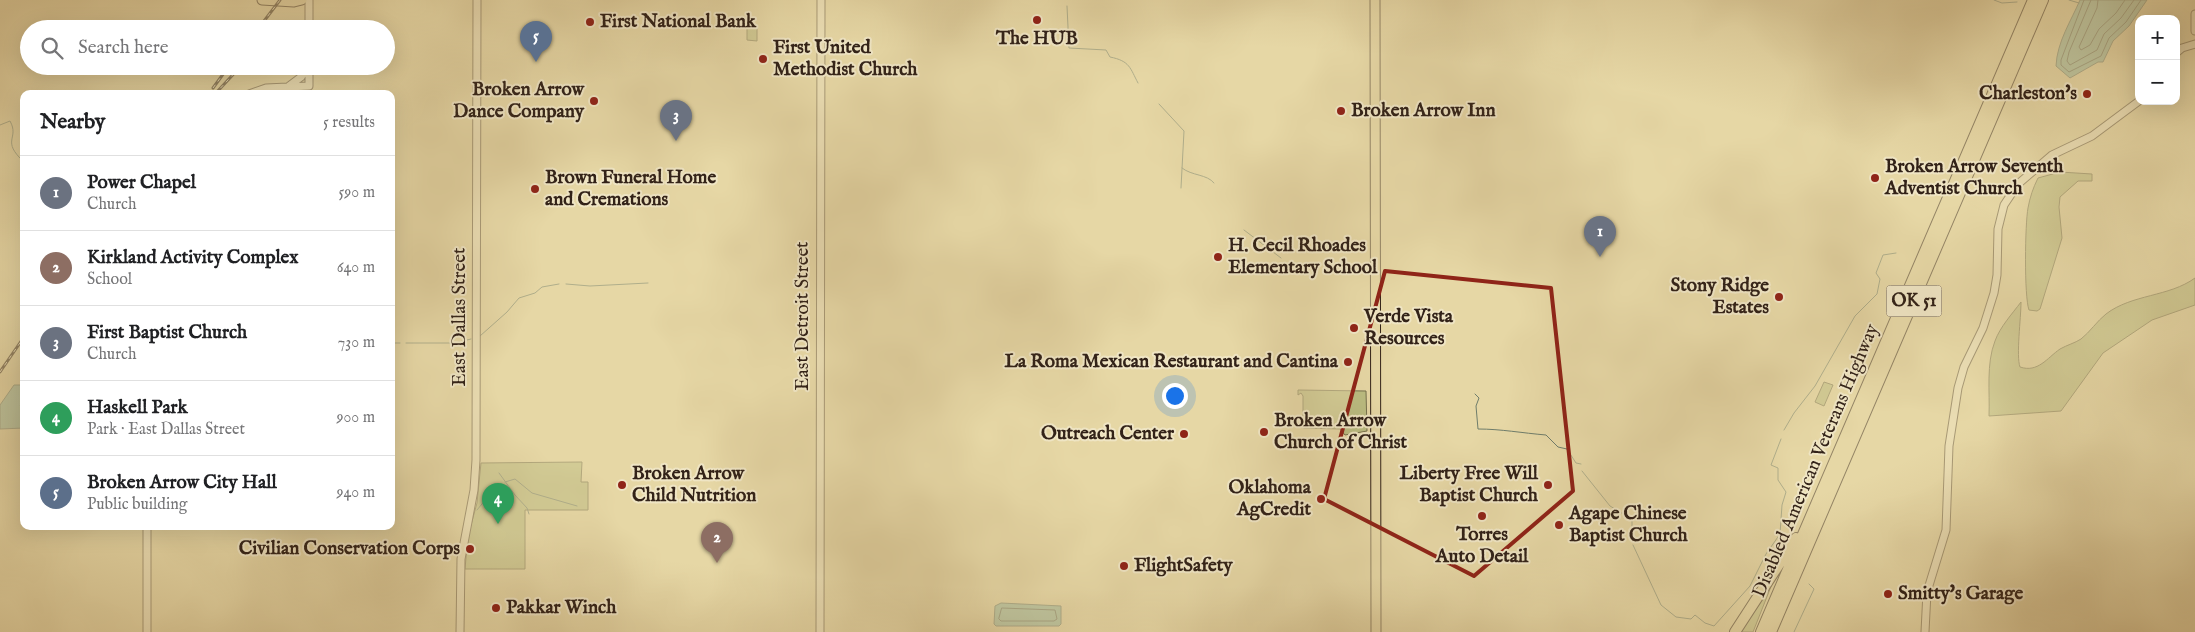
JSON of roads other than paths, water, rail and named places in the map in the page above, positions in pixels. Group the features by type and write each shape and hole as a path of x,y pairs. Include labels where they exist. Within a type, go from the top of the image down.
{"highway":[{"name":"Disabled American Veterans Highway","path":"1761,632 2033,0"},
{"name":"Disabled American Veterans Highway","path":"1771,632 2043,0"},
{"path":"1736,632 1815,507"}],"main road":[{"path":"262,0 286,2 302,0"},
{"path":"1375,0 1376,632"}],"street":[{"path":"309,0 309,20"},
{"name":"East Dallas Street","path":"460,632 461,558 474,490 476,460 477,0"},
{"name":"East Detroit Street","path":"820,632 821,0"},
{"path":"2195,14 2195,31"},
{"path":"2180,50 2195,44"},
{"path":"289,86 302,75"},
{"path":"260,90 289,86 309,86 309,75"},
{"path":"1925,632 1927,592 1946,530 1949,446 1958,388 1964,367 1986,320 1994,293 1997,275 1998,229 2004,205 2018,184 2052,155 2090,137 2135,104"},
{"path":"146,530 147,632"}],"water":[{"path":"2080,0 2147,0 2129,26 2113,41 2103,62 2098,62 2070,78 2056,66 2065,32"},
{"path":"14,385 20,385 20,428 0,429 0,405"},
{"path":"1001,603 1061,606 1061,624 1059,626 996,626 994,624 995,606"}],"waterway":[{"path":"1994,0 2002,3 2017,2"},
{"path":"2069,0 2079,3"},
{"path":"1067,6 1069,48 1106,50 1110,57 1126,63 1138,83"},
{"path":"1159,104 1184,131 1181,188"},
{"path":"0,125 10,121 13,132 13,149 20,158"},
{"path":"1182,168 1207,178 1214,183"},
{"path":"1244,230 1281,258"},
{"path":"1784,430 1794,413 1815,386 1855,316 1877,294 1880,279 1876,273 1883,255 1896,253"},
{"path":"566,284 590,286 648,283"},
{"path":"480,336 507,312 519,298 535,293 542,287 559,284"},
{"path":"406,343 455,343 471,339"},
{"path":"395,343 400,343"},
{"path":"1475,394 1479,398 1476,406 1478,429 1546,435 1558,447 1567,449 1576,463 1581,464"},
{"path":"1633,545 1661,605 1676,617 1691,619 1695,615 1705,623 1714,626 1750,586 1766,554 1780,534 1782,505 1786,492 1778,480 1778,468 1771,465 1781,439"},
{"path":"1582,471 1610,506 1630,518 1632,521 1632,536"},
{"path":"499,473 527,508 529,514"},
{"path":"505,482 515,479 532,493 577,506"},
{"path":"477,510 486,499 507,486"},
{"path":"1794,632 1814,589 1809,584"}],"railway":[{"path":"265,20 280,0"},
{"path":"213,88 222,75"},
{"path":"219,90 233,75"},
{"path":"0,372 20,343"}],"place":[{"name":"The HUB","path":"1037,20"},
{"name":"First National Bank","path":"590,22"},
{"name":"First United Methodist Church","path":"763,59"},
{"name":"Broken Arrow City Hall","path":"536,62"},
{"name":"Charleston's","path":"2087,94"},
{"name":"Broken Arrow Dance Company","path":"594,101"},
{"name":"Broken Arrow Inn","path":"1341,111"},
{"name":"First Baptist Church","path":"676,141"},
{"name":"Broken Arrow Seventh Adventist Church","path":"1875,178"},
{"name":"Brown Funeral Home and Cremations","path":"535,189"},
{"name":"H. Cecil Rhoades Elementary School","path":"1218,257"},
{"name":"Power Chapel","path":"1600,257"},
{"name":"Stony Ridge Estates","path":"1779,297"},
{"name":"Verde Vista Resources","path":"1354,328"},
{"name":"La Roma Mexican Restaurant and Cantina","path":"1348,362"},
{"name":"Broken Arrow Church of Christ","path":"1264,432"},
{"name":"Outreach Center","path":"1184,434"},
{"name":"Broken Arrow Child Nutrition","path":"622,485"},
{"name":"Liberty Free Will Baptist Church","path":"1548,485"},
{"name":"Oklahoma AgCredit","path":"1321,499"},
{"name":"Torres Auto Detail","path":"1482,516"},
{"name":"Haskell Park","path":"498,524"},
{"name":"Agape Chinese Baptist Church","path":"1559,525"},
{"name":"Civilian Conservation Corps","path":"470,549"},
{"name":"Kirkland Activity Complex","path":"717,563"},
{"name":"FlightSafety","path":"1124,566"},
{"name":"Smitty's Garage","path":"1888,594"},
{"name":"Pakkar Winch","path":"496,608"}]}
